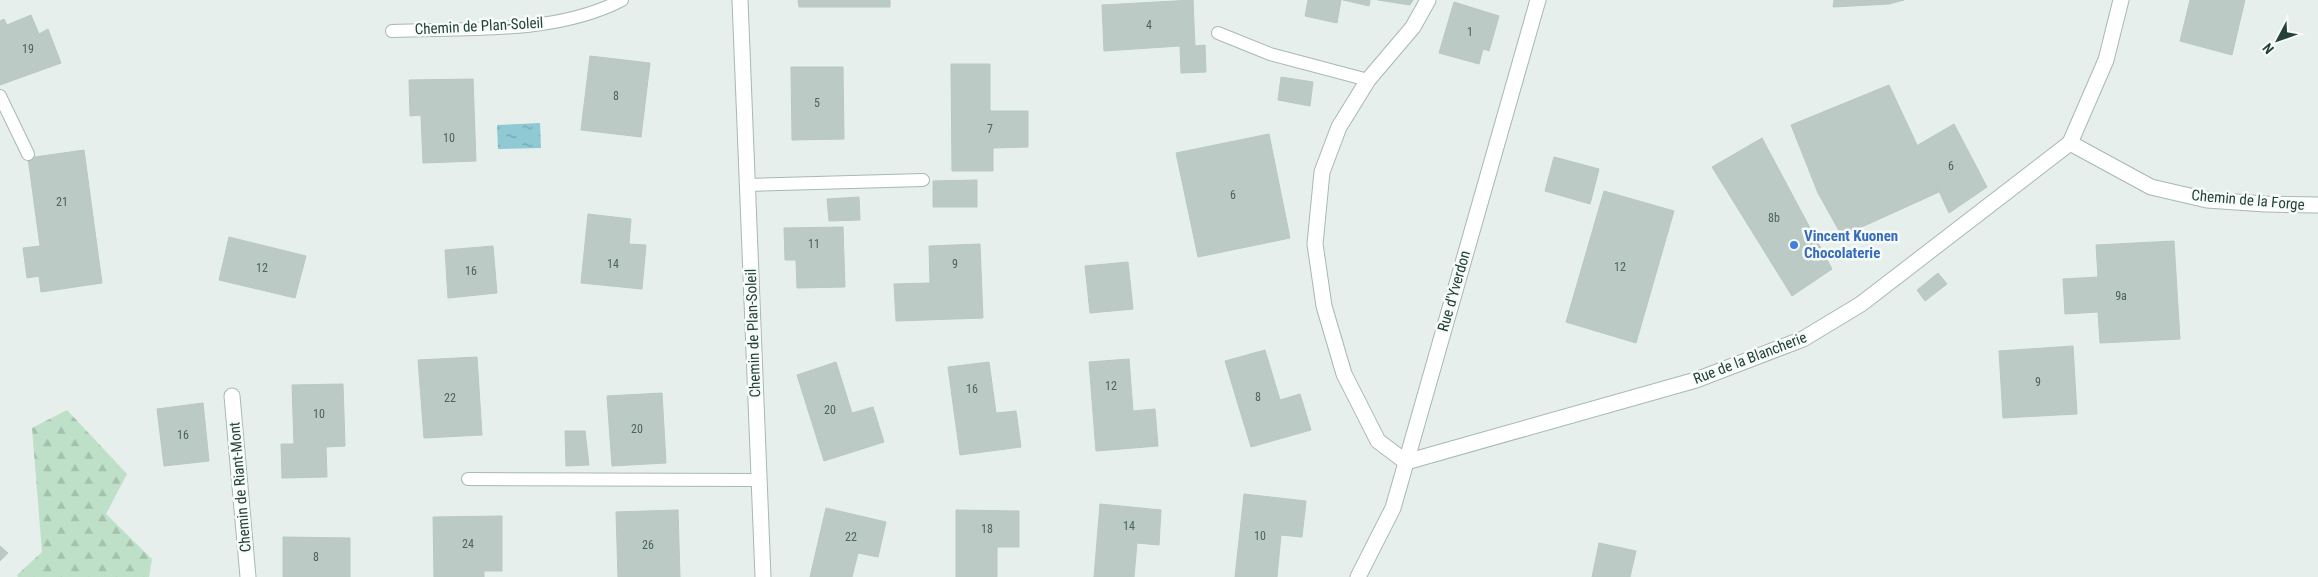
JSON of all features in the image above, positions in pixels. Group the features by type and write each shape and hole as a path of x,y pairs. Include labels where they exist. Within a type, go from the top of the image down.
{"street":[{"name":"Chemin de Plan-Soleil","path":"740,0 763,577"},
{"path":"1406,462 1378,441 1344,374 1324,306 1315,244 1322,172 1339,127 1368,80 1413,27 1428,0"},
{"name":"Rue d'Yverdon","path":"1358,577 1393,508 1538,0"},
{"name":"Rue de la Blancherie","path":"1406,462 1696,380 1803,339 1861,304 2070,143 2106,60 2120,0"},
{"name":"Chemin de la Forge","path":"2070,143 2151,188 2207,200 2318,205"},
{"name":"Chemin de Riant-Mont","path":"232,396 248,577"}],"lane":[{"name":"Chemin de Plan-Soleil","path":"392,31 526,26 602,10 622,0"},
{"path":"1218,33 1270,54 1368,80"},
{"path":"0,96 28,154"},
{"path":"748,185 924,180"},
{"path":"468,479 759,480"}],"green space":[{"path":"67,410 127,474 106,514 152,559 149,577 18,577 17,575 42,552 32,428"}],"water":[{"path":"540,123 541,148 498,149 497,125"}],"building":[{"path":"798,0 890,0 890,7 799,7"},
{"path":"1193,0 1195,46 1205,45 1206,72 1181,73 1180,46 1104,51 1102,5"},
{"path":"1308,0 1341,0 1337,23 1305,16"},
{"path":"1343,0 1370,0 1369,6"},
{"path":"1378,0 1413,0 1410,5"},
{"path":"1834,0 1904,0 1889,4 1833,7"},
{"path":"2190,0 2245,0 2232,55 2180,41"},
{"path":"1454,2 1499,16 1489,51 1483,49 1479,64 1439,53"},
{"path":"31,15 39,34 48,29 61,63 0,85 0,21 4,19 7,25"},
{"path":"590,56 650,63 641,137 581,130"},
{"path":"951,64 990,64 990,111 1028,111 1028,147 993,148 993,171 952,171"},
{"path":"791,67 843,67 844,139 792,140"},
{"path":"1281,77 1313,82 1310,106 1278,100"},
{"path":"473,79 476,161 423,163 421,115 410,116 409,80"},
{"path":"1889,85 1939,192 1842,236 1818,193 1791,125"},
{"path":"1954,124 1987,187 1949,213 1918,145"},
{"path":"1269,134 1290,238 1198,257 1176,153"},
{"path":"1762,138 1832,269 1792,296 1712,167"},
{"path":"84,150 102,283 41,292 39,276 27,278 23,248 40,246 28,158"},
{"path":"1554,157 1599,169 1590,204 1545,191"},
{"path":"977,180 977,207 933,207 933,181"},
{"path":"1604,191 1674,211 1636,343 1566,322"},
{"path":"859,197 860,220 829,221 827,199"},
{"path":"588,214 631,219 629,244 646,245 642,289 581,283"},
{"path":"843,227 845,287 797,288 796,260 785,260 784,228"},
{"path":"229,237 306,256 295,298 219,280"},
{"path":"2174,241 2180,339 2100,343 2098,312 2065,314 2063,279 2098,277 2096,245"},
{"path":"980,244 983,318 896,321 894,284 930,283 929,246"},
{"path":"493,246 497,293 448,298 445,250"},
{"path":"1128,262 1133,309 1090,313 1085,266"},
{"path":"1938,273 1947,284 1925,301 1917,290"},
{"path":"2073,346 2077,414 2003,418 1999,351"},
{"path":"1265,350 1280,400 1300,394 1311,430 1251,447 1225,361"},
{"path":"477,357 482,435 424,438 418,360"},
{"path":"1129,359 1133,411 1155,409 1158,446 1096,451 1089,362"},
{"path":"836,362 852,413 873,407 884,442 824,461 797,375"},
{"path":"989,362 996,413 1016,411 1021,447 960,455 948,367"},
{"path":"343,384 345,446 326,447 327,477 282,478 281,444 294,444 292,385"},
{"path":"662,393 666,463 612,466 607,396"},
{"path":"203,403 209,461 164,466 157,409"},
{"path":"565,431 585,431 589,465 566,466"},
{"path":"1244,494 1306,501 1302,537 1281,535 1277,577 1235,577"},
{"path":"1100,504 1161,510 1159,545 1137,543 1134,577 1094,577"},
{"path":"826,508 886,522 878,557 858,553 852,577 810,577"},
{"path":"678,510 680,577 618,577 616,512"},
{"path":"956,510 1019,511 1019,547 997,547 997,577 956,577"},
{"path":"502,516 502,571 484,571 484,577 434,577 433,517"},
{"path":"283,537 350,538 350,577 283,577"},
{"path":"1599,543 1636,551 1630,577 1592,577"},
{"path":"0,546 8,553 0,561"}],"place":[{"name":"Vincent Kuonen Chocolaterie","path":"1794,245"}]}
